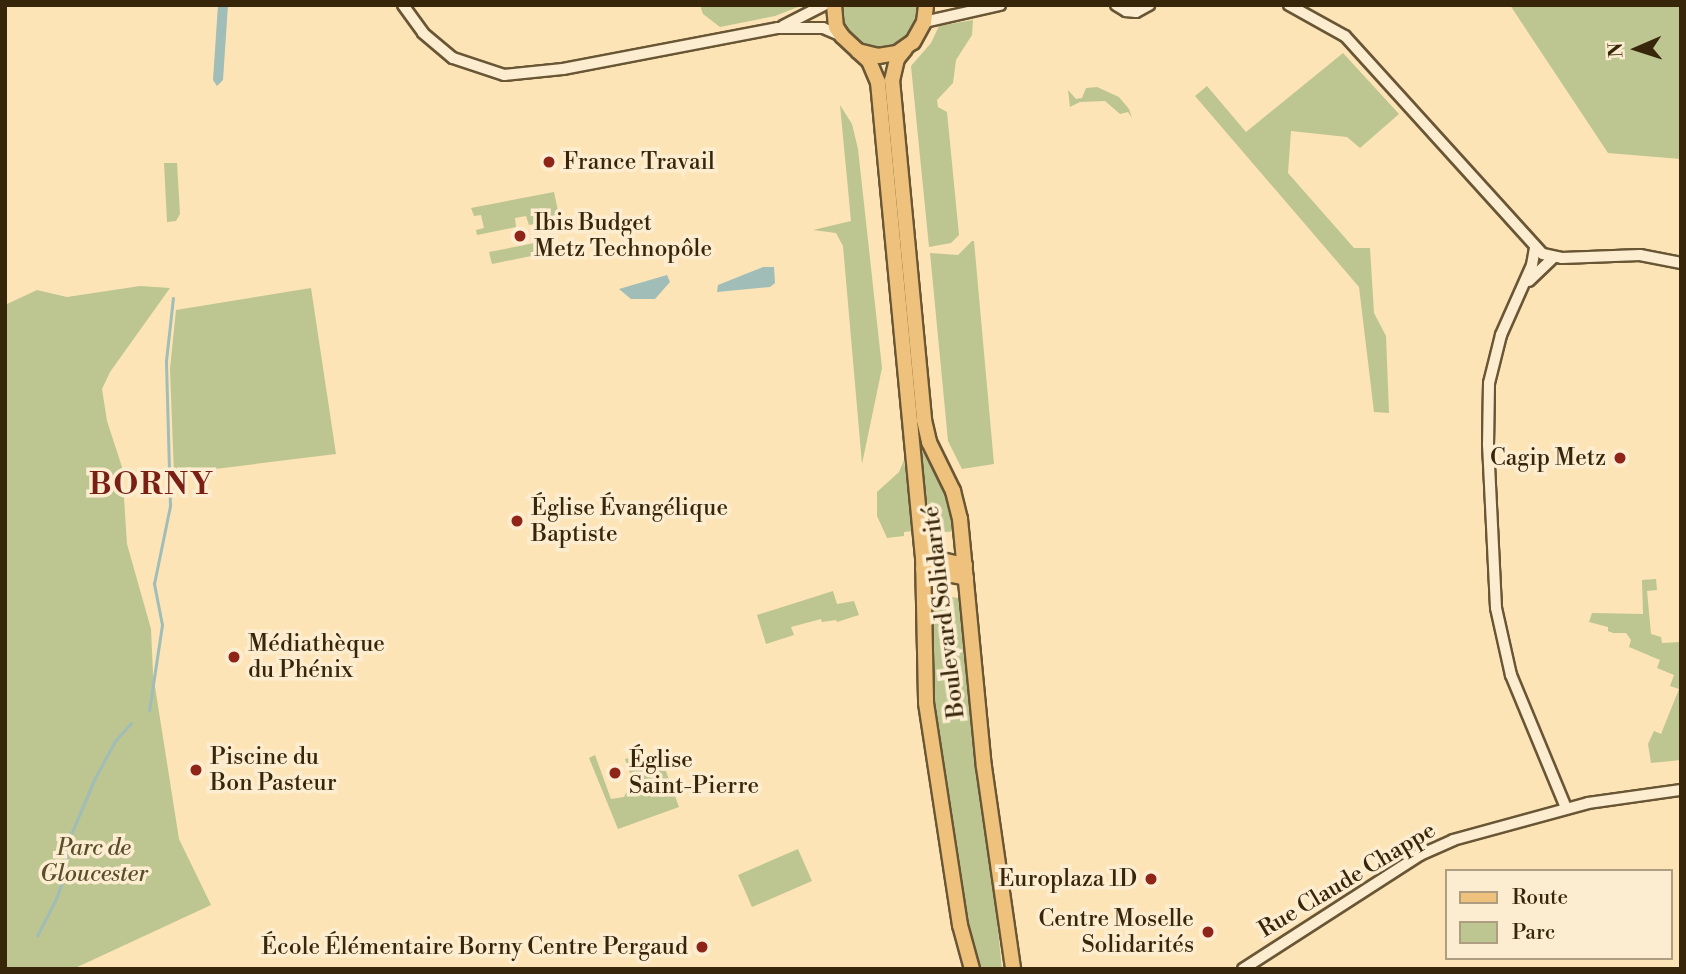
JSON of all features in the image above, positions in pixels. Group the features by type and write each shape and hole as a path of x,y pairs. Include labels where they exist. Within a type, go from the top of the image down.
{"main road":[{"path":"834,5 836,26 842,36"},
{"path":"924,22 926,5"},
{"name":"Boulevard Solidarité","path":"924,22 914,42 897,59 892,80 924,420 929,442 958,507 984,767 1013,969"},
{"name":"Boulevard Solidarité","path":"842,36 869,61 878,82 923,563 926,704 960,925 972,969"},
{"path":"858,51 878,56 905,49"},
{"path":"923,563 966,572"}],"street":[{"path":"402,5 423,33 453,58 496,73 524,75 778,28 823,28 842,36"},
{"path":"778,28 824,5"},
{"path":"924,22 1000,5"},
{"path":"1116,5 1126,11 1136,12 1149,5"},
{"path":"1289,5 1345,36 1535,248 1553,258 1640,255 1681,263"},
{"path":"1535,248 1521,292 1497,345 1488,402 1496,608 1511,674 1566,808"},
{"path":"1521,292 1553,258"},
{"name":"Rue Claude Chappe","path":"1243,969 1434,848 1566,808 1681,790"}],"green space":[{"path":"700,5 803,5 775,16 720,27 703,14"},
{"path":"841,5 918,5 919,10 914,29 908,37 882,49 855,40 843,24"},
{"path":"1510,5 1681,5 1681,159 1608,153"},
{"path":"973,20 972,35 956,60 953,83 937,100 938,107 947,112 959,235 951,243 929,247 911,66 931,43 939,26"},
{"path":"1343,53 1399,114 1360,148 1347,137 1291,131 1288,173 1354,248 1370,248 1374,313 1386,336 1389,413 1374,412 1359,287 1195,96 1207,86 1246,132"},
{"path":"1097,87 1119,97 1129,109 1132,118 1128,112 1120,114 1105,101 1080,102 1070,107 1068,90 1076,99 1082,98 1086,88"},
{"path":"840,105 852,124 858,149 882,368 862,464 843,246 836,233 813,230 851,221"},
{"path":"164,163 177,163 180,214 176,221 167,222"},
{"path":"554,192 561,225 558,225 557,219 529,225 526,216 515,218 516,227 477,235 476,230 484,228 481,215 474,216 471,208"},
{"path":"545,241 546,244 554,242 556,251 492,264 489,252"},
{"path":"972,241 994,464 962,469 948,441 930,253 958,255"},
{"name":"Parc de Gloucester","path":"140,286 170,288 110,372 102,389 107,421 122,467 127,544 151,629 153,674 179,839 211,905 73,969 5,969 5,305 37,290 67,297"},
{"path":"311,288 336,454 174,474 170,369 176,310"},
{"path":"920,434 950,500 956,531 927,534"},
{"path":"904,460 913,531 904,532 904,536 887,538 877,516 877,492 899,472"},
{"path":"1656,579 1657,590 1647,591 1651,634 1661,637 1662,643 1681,642 1681,760 1651,763 1648,744 1654,731 1661,734 1679,689 1670,686 1674,675 1657,668 1660,660 1629,647 1631,640 1626,633 1613,633 1608,631 1608,627 1589,622 1592,613 1643,614 1642,580"},
{"path":"833,591 837,604 854,601 859,615 837,622 822,622 821,619 791,627 794,635 766,644 757,615"},
{"path":"930,593 963,599 1002,969 981,969 960,889 935,705"},
{"path":"659,752 679,807 618,829 589,758 595,755 611,799 624,797 626,793 647,786 644,779 633,782 625,759"},
{"path":"798,849 812,881 752,907 738,875"}],"water":[{"path":"218,5 228,5 223,80 217,86 213,80"},
{"path":"763,267 774,267 775,283 770,287 717,292 718,285"},
{"path":"667,275 670,282 655,299 631,299 619,289"}],"waterway":[{"path":"149,711 162,625 154,584 170,506 166,361 173,298"},
{"path":"37,936 56,899 64,877 69,839 95,778 115,741 131,723"}],"place":[{"name":"France Travail","path":"549,162"},
{"name":"Ibis Budget Metz Technopôle","path":"520,236"},
{"name":"Cagip Metz","path":"1620,458"},
{"name":"Église Évangélique Baptiste","path":"517,521"},
{"name":"Médiathèque du Phénix","path":"234,657"},
{"name":"Piscine du Bon Pasteur","path":"196,770"},
{"name":"Église Saint-Pierre","path":"615,773"},
{"name":"Europlaza 1D","path":"1151,879"},
{"name":"Centre Moselle Solidarités","path":"1208,932"},
{"name":"École Élémentaire Borny Centre Pergaud","path":"702,947"}],"district":[{"name":"BORNY","path":"152,485"}]}
